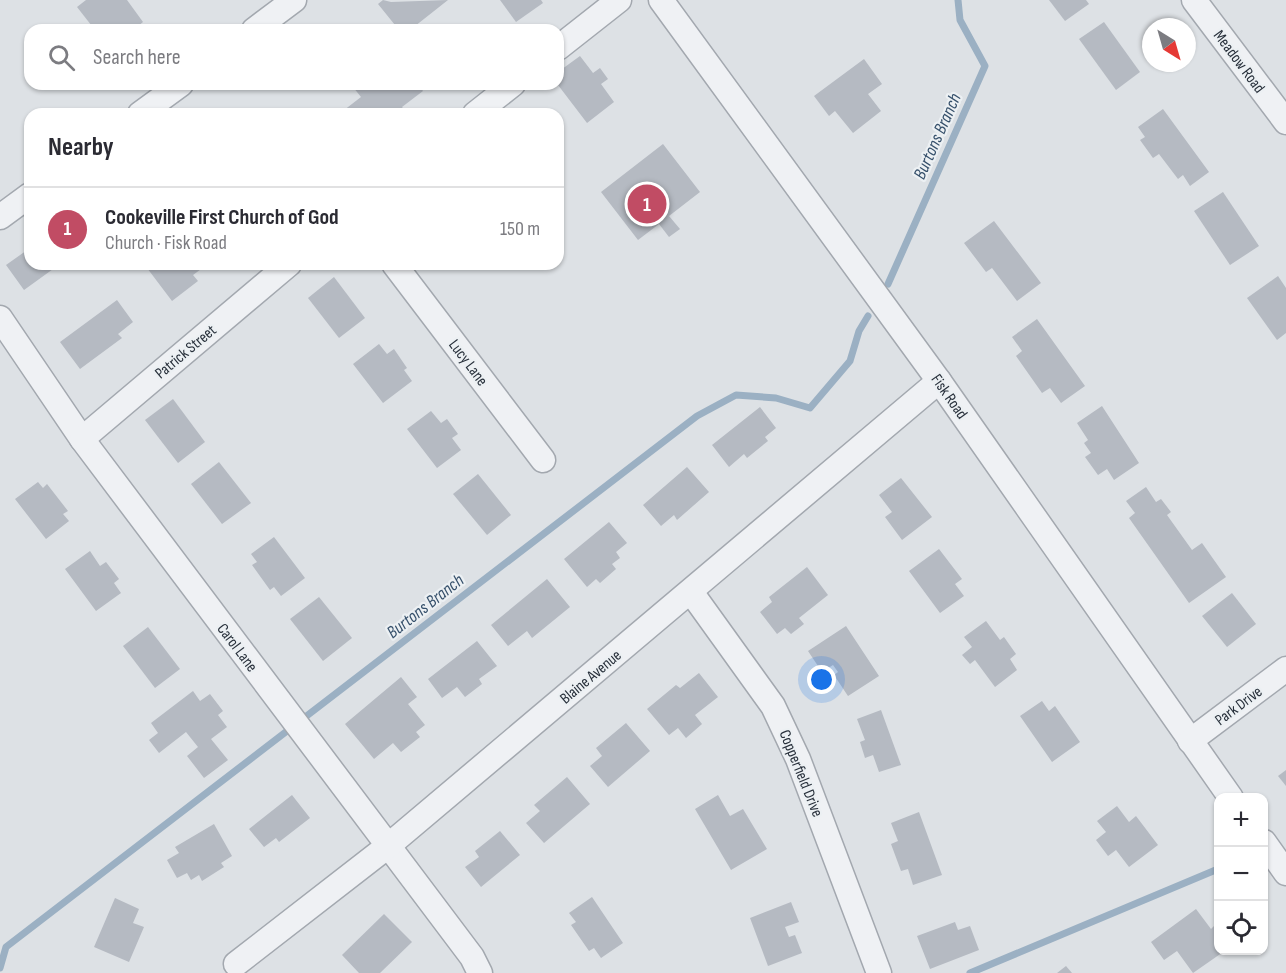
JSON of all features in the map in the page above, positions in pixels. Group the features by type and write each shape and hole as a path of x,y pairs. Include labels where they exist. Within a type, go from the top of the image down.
{"street":[{"path":"262,24 294,0"},
{"path":"564,43 620,0"},
{"name":"Fisk Road","path":"661,0 939,381 1227,793"},
{"name":"Meadow Road","path":"1194,0 1286,123"},
{"path":"148,108 173,90"},
{"path":"483,108 505,90"},
{"path":"0,217 24,199"},
{"name":"Patrick Street","path":"82,439 282,270"},
{"name":"Lucy Lane","path":"399,270 543,460"},
{"name":"Carol Lane","path":"0,318 82,439 472,957 480,973"},
{"name":"Blaine Avenue","path":"236,964 388,846 939,381"},
{"name":"Copperfield Drive","path":"691,592 773,706 798,759 879,973"},
{"name":"Park Drive","path":"1190,741 1286,669"},
{"path":"1267,847 1286,873"}],"building":[{"path":"86,0 127,0 143,22 140,24 90,24 77,7"},
{"path":"383,0 391,2 448,0 418,24 394,24 378,4"},
{"path":"500,0 541,0 543,3 516,22"},
{"path":"1049,0 1086,0 1089,4 1065,21"},
{"path":"1104,22 1140,72 1116,90 1079,39"},
{"path":"580,56 593,73 600,68 608,79 601,84 614,102 587,123 562,90 564,90 564,68"},
{"path":"864,59 882,84 868,94 881,111 853,133 835,111 829,116 814,96"},
{"path":"355,90 423,91 403,108 347,108 361,97"},
{"path":"1163,109 1209,172 1190,186 1183,175 1178,179 1159,154 1153,158 1140,140 1145,137 1138,127"},
{"path":"663,144 700,192 669,216 680,229 669,237 659,224 638,240 601,192"},
{"path":"1223,192 1259,246 1230,265 1194,211"},
{"path":"994,221 1041,283 1017,301 992,268 986,272 964,243"},
{"path":"24,252 24,270 52,270 24,290 6,265"},
{"path":"149,270 200,270 193,275 198,281 172,301"},
{"path":"1278,276 1286,288 1286,333 1277,340 1247,298"},
{"path":"334,277 365,318 339,338 308,298"},
{"path":"117,300 133,322 118,334 122,338 80,369 60,342"},
{"path":"1037,319 1085,386 1061,403 1050,388 1042,393 1016,356 1022,351 1012,337"},
{"path":"379,344 387,354 394,349 407,368 404,370 412,381 383,403 353,364"},
{"path":"173,399 205,442 178,463 145,420"},
{"path":"1102,406 1139,463 1114,480 1107,469 1098,475 1085,457 1091,453 1084,443 1088,440 1077,423"},
{"path":"760,407 776,428 765,437 768,441 747,458 744,454 729,467 712,445"},
{"path":"431,411 441,423 447,419 458,434 452,438 461,450 437,468 407,429"},
{"path":"219,462 251,503 222,524 191,484"},
{"path":"687,467 709,492 677,520 674,515 661,526 643,505"},
{"path":"478,474 511,515 487,535 453,494"},
{"path":"901,478 932,517 902,540 885,517 892,512 879,495"},
{"path":"38,482 43,488 47,484 68,511 63,514 69,521 46,539 15,499"},
{"path":"1146,487 1156,502 1161,499 1171,512 1167,515 1192,550 1202,543 1226,577 1189,603 1129,518 1135,513 1126,501"},
{"path":"609,522 627,543 616,552 620,558 612,564 616,569 600,583 596,579 587,587 564,559"},
{"path":"274,537 305,578 281,596 274,587 270,590 252,565 257,562 251,554"},
{"path":"939,549 962,579 955,584 964,596 940,613 909,571"},
{"path":"90,551 100,566 106,562 119,579 114,583 121,593 96,611 65,569"},
{"path":"807,567 828,595 799,618 804,624 791,634 785,628 777,634 760,612 772,602 769,597"},
{"path":"547,579 570,607 532,638 527,631 508,646 491,625"},
{"path":"1232,593 1256,624 1227,647 1202,616"},
{"path":"319,597 352,638 323,661 290,619"},
{"path":"986,621 1000,640 1004,637 1016,654 1010,659 1017,670 995,687 975,660 970,664 962,655 972,647 964,637"},
{"path":"846,626 879,676 848,696 834,675 838,672 833,665 822,672 808,651"},
{"path":"148,627 180,669 155,688 123,646"},
{"path":"477,641 497,666 479,679 482,684 465,697 457,687 442,698 428,679"},
{"path":"699,673 718,697 695,715 702,724 686,738 678,728 669,735 647,709 676,685 680,688"},
{"path":"401,677 417,697 408,704 425,725 416,732 420,737 401,752 393,743 374,759 345,724"},
{"path":"193,691 200,701 210,694 223,711 218,715 227,727 211,739 228,760 204,778 187,756 198,747 186,732 159,753 149,740 158,733 151,723"},
{"path":"1042,701 1049,711 1055,706 1080,742 1052,762 1020,716"},
{"path":"881,710 901,765 879,772 873,755 865,758 860,742 865,740 857,719"},
{"path":"626,723 650,751 608,787 590,766 602,756 596,748"},
{"path":"1286,770 1286,786 1278,776"},
{"path":"567,777 590,804 544,843 526,823 540,811 534,805"},
{"path":"292,795 310,818 279,842 276,838 264,847 249,829"},
{"path":"718,795 730,816 743,809 767,849 731,870 695,809"},
{"path":"1117,806 1129,822 1136,816 1158,845 1129,867 1116,850 1108,856 1096,840 1106,832 1097,821"},
{"path":"919,812 942,875 913,885 908,869 901,871 891,844 898,841 891,823"},
{"path":"214,824 232,856 221,863 224,867 202,881 199,875 191,880 187,873 177,878 167,860 179,853 175,847"},
{"path":"500,831 520,855 481,887 465,867 479,857 475,851"},
{"path":"592,897 623,943 601,958 594,948 589,951 571,925 576,922 569,913"},
{"path":"115,898 139,909 133,923 144,927 129,962 94,947"},
{"path":"791,902 799,922 785,927 789,937 795,935 802,953 768,966 750,918"},
{"path":"1196,909 1211,929 1214,926 1214,955 1219,955 1193,973 1177,951 1164,960 1151,942"},
{"path":"384,914 412,942 380,973 359,973 342,955"},
{"path":"955,922 958,930 970,926 979,950 930,969 917,936"},
{"path":"1066,966 1072,973 1057,973"}],"waterway":[{"name":"Burtons Branch","path":"888,284 985,66 960,20 958,0"},
{"name":"Burtons Branch","path":"0,968 6,947 697,416 736,395 776,398 810,408 850,361 859,331 868,316"},
{"path":"970,973 1214,871"}],"place":[{"name":"Cookeville First Church of God","path":"647,204"}]}
